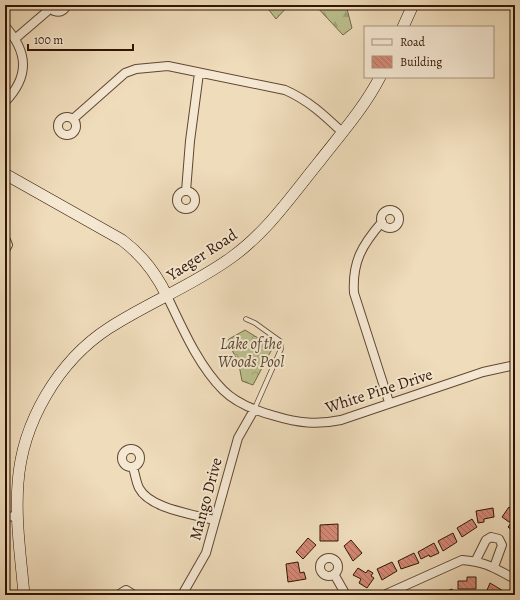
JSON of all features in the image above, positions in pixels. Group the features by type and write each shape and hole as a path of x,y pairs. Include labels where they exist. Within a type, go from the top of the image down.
{"street":[{"path":"16,38 50,7 59,12 65,9 67,5"},
{"path":"403,26 413,5"},
{"path":"5,26 16,38 24,66 18,86 5,102"},
{"path":"74,119 125,73 136,69 168,66 285,90 298,96 316,108 342,132"},
{"path":"186,191 190,141 199,72"},
{"name":"Yaeger Road","path":"5,174 122,240 134,249 161,282 167,296 220,265 253,240 282,208 342,132 366,101 379,78"},
{"path":"382,222 369,237 361,250 355,266 353,280 354,293 389,402"},
{"path":"5,238 8,245 5,250"},
{"path":"24,595 17,516 18,481 24,446 37,413 57,378 80,352 96,338 121,321 167,296"},
{"name":"White Pine Drive","path":"167,296 209,373 224,391 254,410 292,422 323,424 341,420 389,402 483,372 515,365"},
{"name":"Mango Drive","path":"182,595 206,553 238,438 254,410"},
{"path":"133,467 139,488 144,495 153,501 173,510 214,520"},
{"path":"5,516 17,516"},
{"path":"476,560 486,540 491,537 495,538 499,540 502,545 494,567"},
{"path":"384,595 462,560 476,560 494,567 515,579"},
{"path":"334,574 346,595"},
{"path":"118,595 126,590 134,595"}],"lane":[{"path":"246,320 255,323 280,341 281,349 254,410"}],"green space":[{"path":"265,5 289,5 276,19"},
{"path":"315,5 346,5 352,28 343,35"},
{"name":"Lake of the Woods Pool","path":"245,330 271,346 270,348 272,349 253,385 242,381 239,365 228,341"}],"building":[{"path":"509,507 515,511 514,532 508,527 512,522 509,522 502,517"},
{"path":"493,508 494,517 484,519 484,522 478,523 476,511"},
{"path":"472,519 477,527 462,537 457,528"},
{"path":"338,524 338,541 320,541 320,525"},
{"path":"453,533 457,542 443,551 438,541"},
{"path":"308,538 316,545 303,559 296,552"},
{"path":"351,540 362,553 353,561 344,546"},
{"path":"434,543 439,553 430,557 429,555 421,559 418,552"},
{"path":"414,553 419,563 401,569 398,561"},
{"path":"298,562 300,573 304,572 306,579 288,582 286,564"},
{"path":"392,562 397,571 382,580 377,569"},
{"path":"358,568 366,573 368,570 373,573 371,576 374,578 367,588 359,583 361,579 353,575"},
{"path":"467,577 476,577 476,589 458,589 458,581 467,581"},
{"path":"490,583 505,592 503,595 485,595"},
{"path":"452,589 454,595 436,595"}]}
